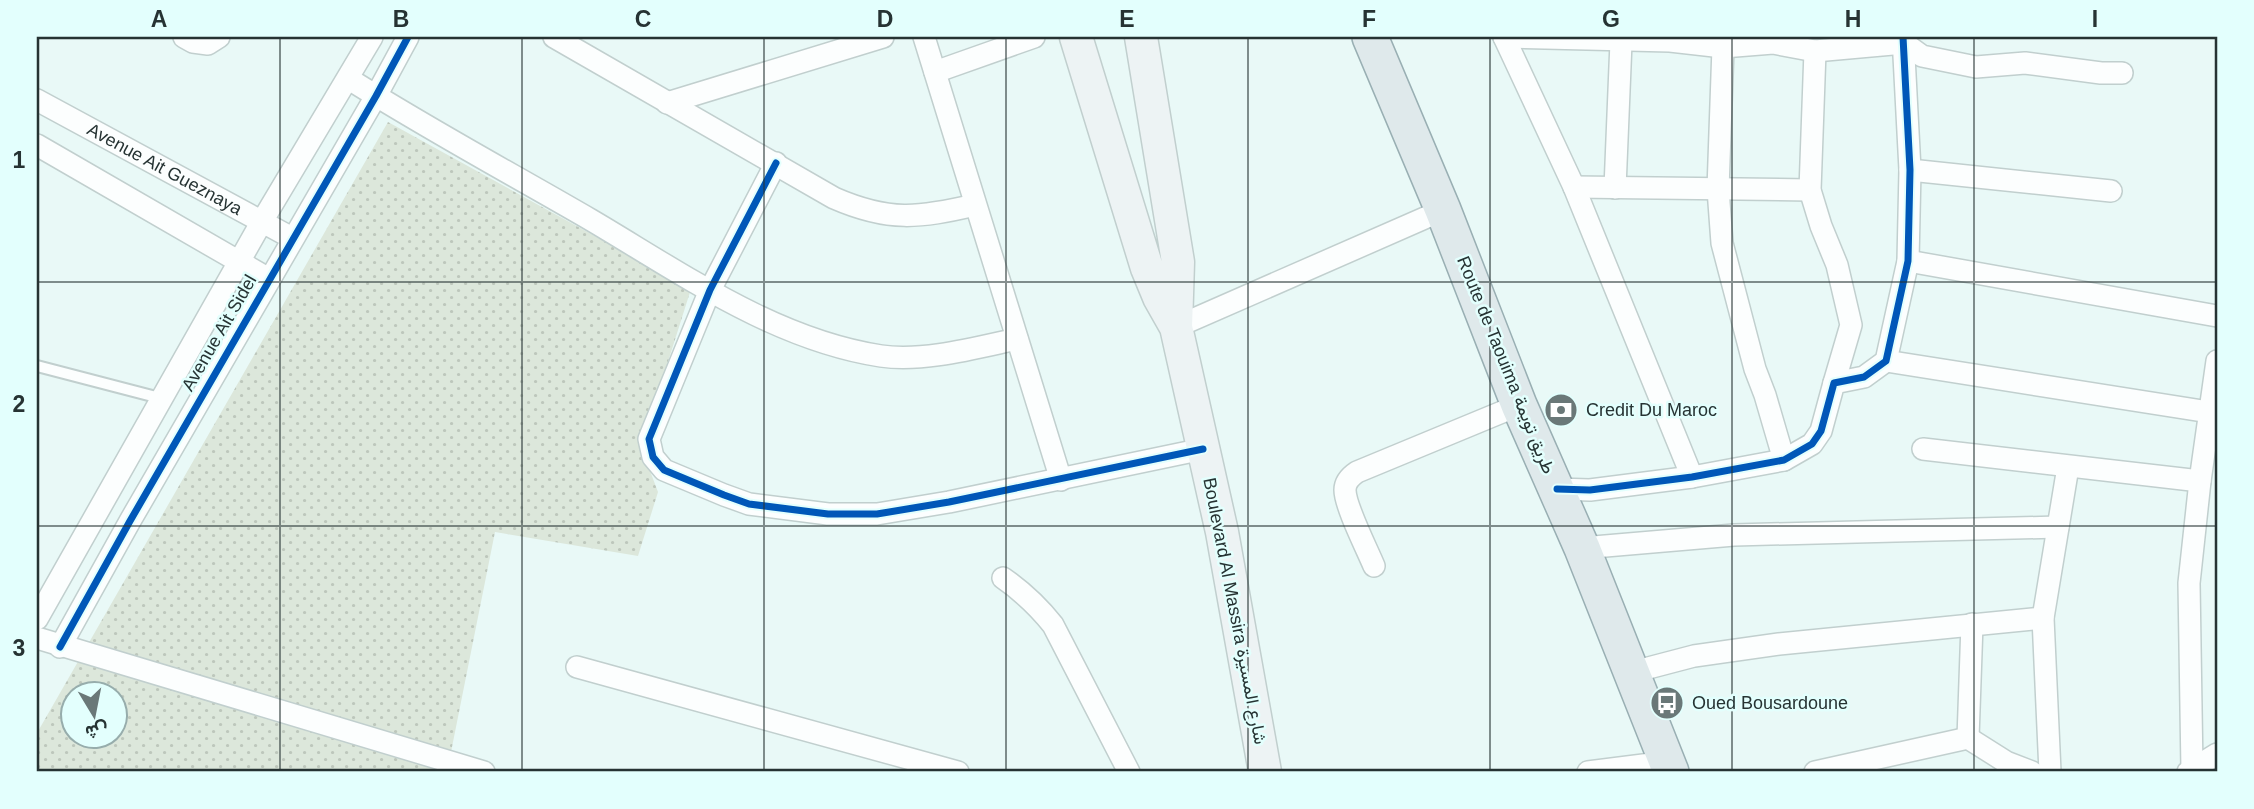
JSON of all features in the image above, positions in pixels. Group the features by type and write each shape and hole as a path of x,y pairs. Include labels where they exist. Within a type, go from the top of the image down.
{"main road":[{"name":"Boulevard Al Massira شارع المسيرة","path":"1076,37 1147,268 1176,327"},
{"name":"Boulevard Al Massira شارع المسيرة","path":"1140,37 1178,262 1176,327 1222,532 1265,772"},
{"name":"Route de Taouima طريق تويمة","path":"1370,37 1443,210 1519,405 1633,672 1669,767"}],"street":[{"path":"184,37 193,42 208,44 219,37"},
{"name":"Avenue Ait Sidel","path":"37,619 160,398 372,37"},
{"name":"Avenue Ait Sidel","path":"60,647 408,37"},
{"path":"667,103 883,37"},
{"path":"924,37 1060,480"},
{"path":"935,72 1034,37"},
{"path":"1692,477 1574,187 1504,37 1622,42 1670,39 1723,47 1773,40 1815,51 1903,40 1922,56 1976,66 2025,63 2122,73"},
{"path":"559,38 667,103 834,198 863,211 896,216 932,215 975,205"},
{"path":"1834,383 1864,377 1886,361 1908,261 1910,170 1903,40"},
{"path":"1615,188 1622,42"},
{"path":"1723,47 1718,189 1722,243 1755,369 1784,460"},
{"path":"1557,489 1590,490 1692,477 1784,460 1812,444 1821,431 1851,325 1837,265 1810,190 1815,51"},
{"path":"349,79 710,290 786,328 827,344 883,356 936,355 1017,339"},
{"name":"Avenue Ait Gueznaya","path":"37,100 292,238"},
{"path":"37,145 269,279"},
{"path":"776,163 710,290 649,439 653,457 664,470 749,504 828,514 877,514 1060,480 1203,449"},
{"path":"1910,170 2111,191"},
{"path":"1574,187 1810,190"},
{"path":"1176,327 1443,210"},
{"path":"1908,261 2217,316"},
{"path":"1886,361 2209,412"},
{"path":"2190,771 2189,583 2217,361"},
{"path":"1374,566 1347,498 1347,482 1351,476 1519,405"},
{"path":"1923,450 2200,481"},
{"path":"2050,772 2043,618 2068,467"},
{"path":"1582,548 1734,535 2058,527"},
{"path":"1003,578 1031,599 1053,625 1129,772"},
{"path":"1633,672 1706,654 1779,644 2043,618"},
{"path":"1968,738 1972,624"},
{"path":"37,638 484,772"},
{"path":"577,667 958,772"},
{"path":"1815,772 1968,738 2006,762 2032,772"},
{"path":"2190,771 2217,754"},
{"path":"1588,772 1669,767"}],"lane":[{"path":"37,366 160,398"}],"shaded area":[{"path":"388,122 691,289 641,447 658,492 638,556 495,532 447,772 37,772 37,733 60,693 60,750 130,750 130,680 67,680"}],"cycle path":[{"path":"60,647 408,37"},
{"path":"1557,489 1590,490 1692,477 1784,460 1812,444 1821,431 1834,383 1864,377 1886,361 1908,261 1910,170 1903,37"},
{"path":"776,163 710,290 649,439 653,457 664,470 749,504 828,514 877,514 949,502 1203,449"}],"place":[{"name":"Credit Du Maroc","path":"1561,410"},
{"name":"Oued Bousardoune","path":"1667,703"}]}
